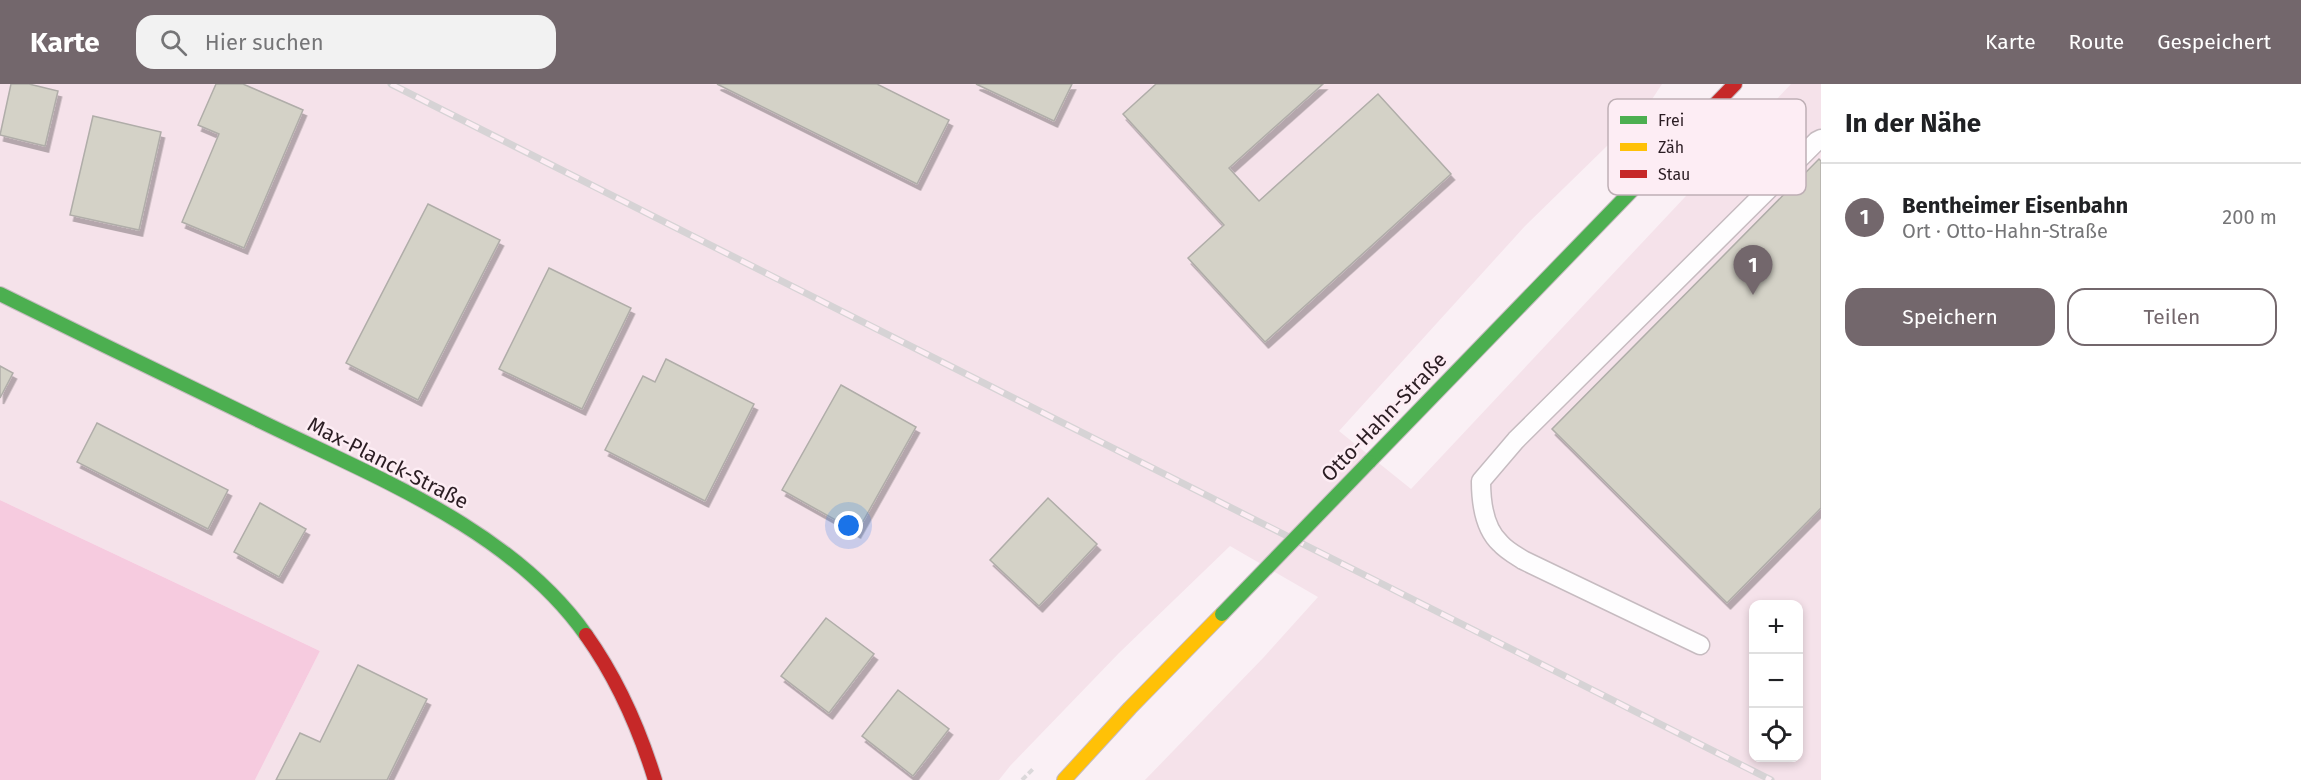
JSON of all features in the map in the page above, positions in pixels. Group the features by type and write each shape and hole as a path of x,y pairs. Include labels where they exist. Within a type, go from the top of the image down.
{"street":[{"name":"Otto-Hahn-Straße","path":"1720,99 1735,84"},
{"name":"Otto-Hahn-Straße","path":"1064,780 1130,708 1628,195"},
{"name":"Max-Planck-Straße","path":"0,294 388,484 457,520 508,554 546,588 587,636 610,670 633,714 655,780"}],"lane":[{"path":"1806,152 1821,139"},
{"path":"1700,645 1523,560 1499,543 1489,527 1481,498 1481,481 1516,440 1763,195"}],"shaded area":[{"path":"0,84 1662,84 1652,99 1608,99 1608,145 1525,226 1339,431 1411,489 1687,195 1806,195 1806,99 1777,99 1791,84 1821,84 1821,780 1145,780 1264,657 1318,597 1230,546 1119,653 999,780 255,780 320,651 0,500"},
{"path":"0,500 320,651 255,780 0,780"}],"building":[{"path":"11,84 29,84 58,91 45,146 0,135"},
{"path":"216,84 243,84 303,110 244,248 182,222 219,134 198,125"},
{"path":"717,84 877,84 949,120 917,184"},
{"path":"976,84 1072,84 1054,121"},
{"path":"1156,84 1323,84 1229,168 1259,201 1378,94 1451,174 1265,342 1188,258 1224,225 1123,114"},
{"path":"93,116 161,132 139,230 70,215"},
{"path":"1819,159 1821,161 1821,508 1727,603 1552,429 1783,195 1806,195 1806,172"},
{"path":"428,204 500,240 418,400 346,363"},
{"path":"549,268 631,308 582,409 499,369"},
{"path":"666,359 754,404 705,501 605,450 643,376 655,382"},
{"path":"0,366 13,373 0,398"},
{"path":"841,385 916,427 857,532 782,490"},
{"path":"97,423 228,490 208,529 77,462"},
{"path":"1048,498 1097,544 1039,606 990,560"},
{"path":"260,503 306,529 279,577 234,552"},
{"path":"826,618 874,654 829,713 781,676"},
{"path":"358,665 427,699 387,780 276,780 300,733 320,742"},
{"path":"898,690 949,729 913,776 862,736"}],"railway":[{"path":"391,84 1771,780"}],"traffic: fast":[{"path":"1369,462 1627,195"},
{"path":"0,294 395,486 439,510 481,536 520,565 555,598 586,635"},
{"path":"1222,614 1369,462"}],"traffic: slow":[{"path":"1064,780 1130,708 1222,614"}],"traffic: jam":[{"path":"1720,99 1735,84"},
{"path":"586,635 608,669 626,705 655,780"}],"place":[{"name":"Bentheimer Eisenbahn","path":"1753,295"}]}
